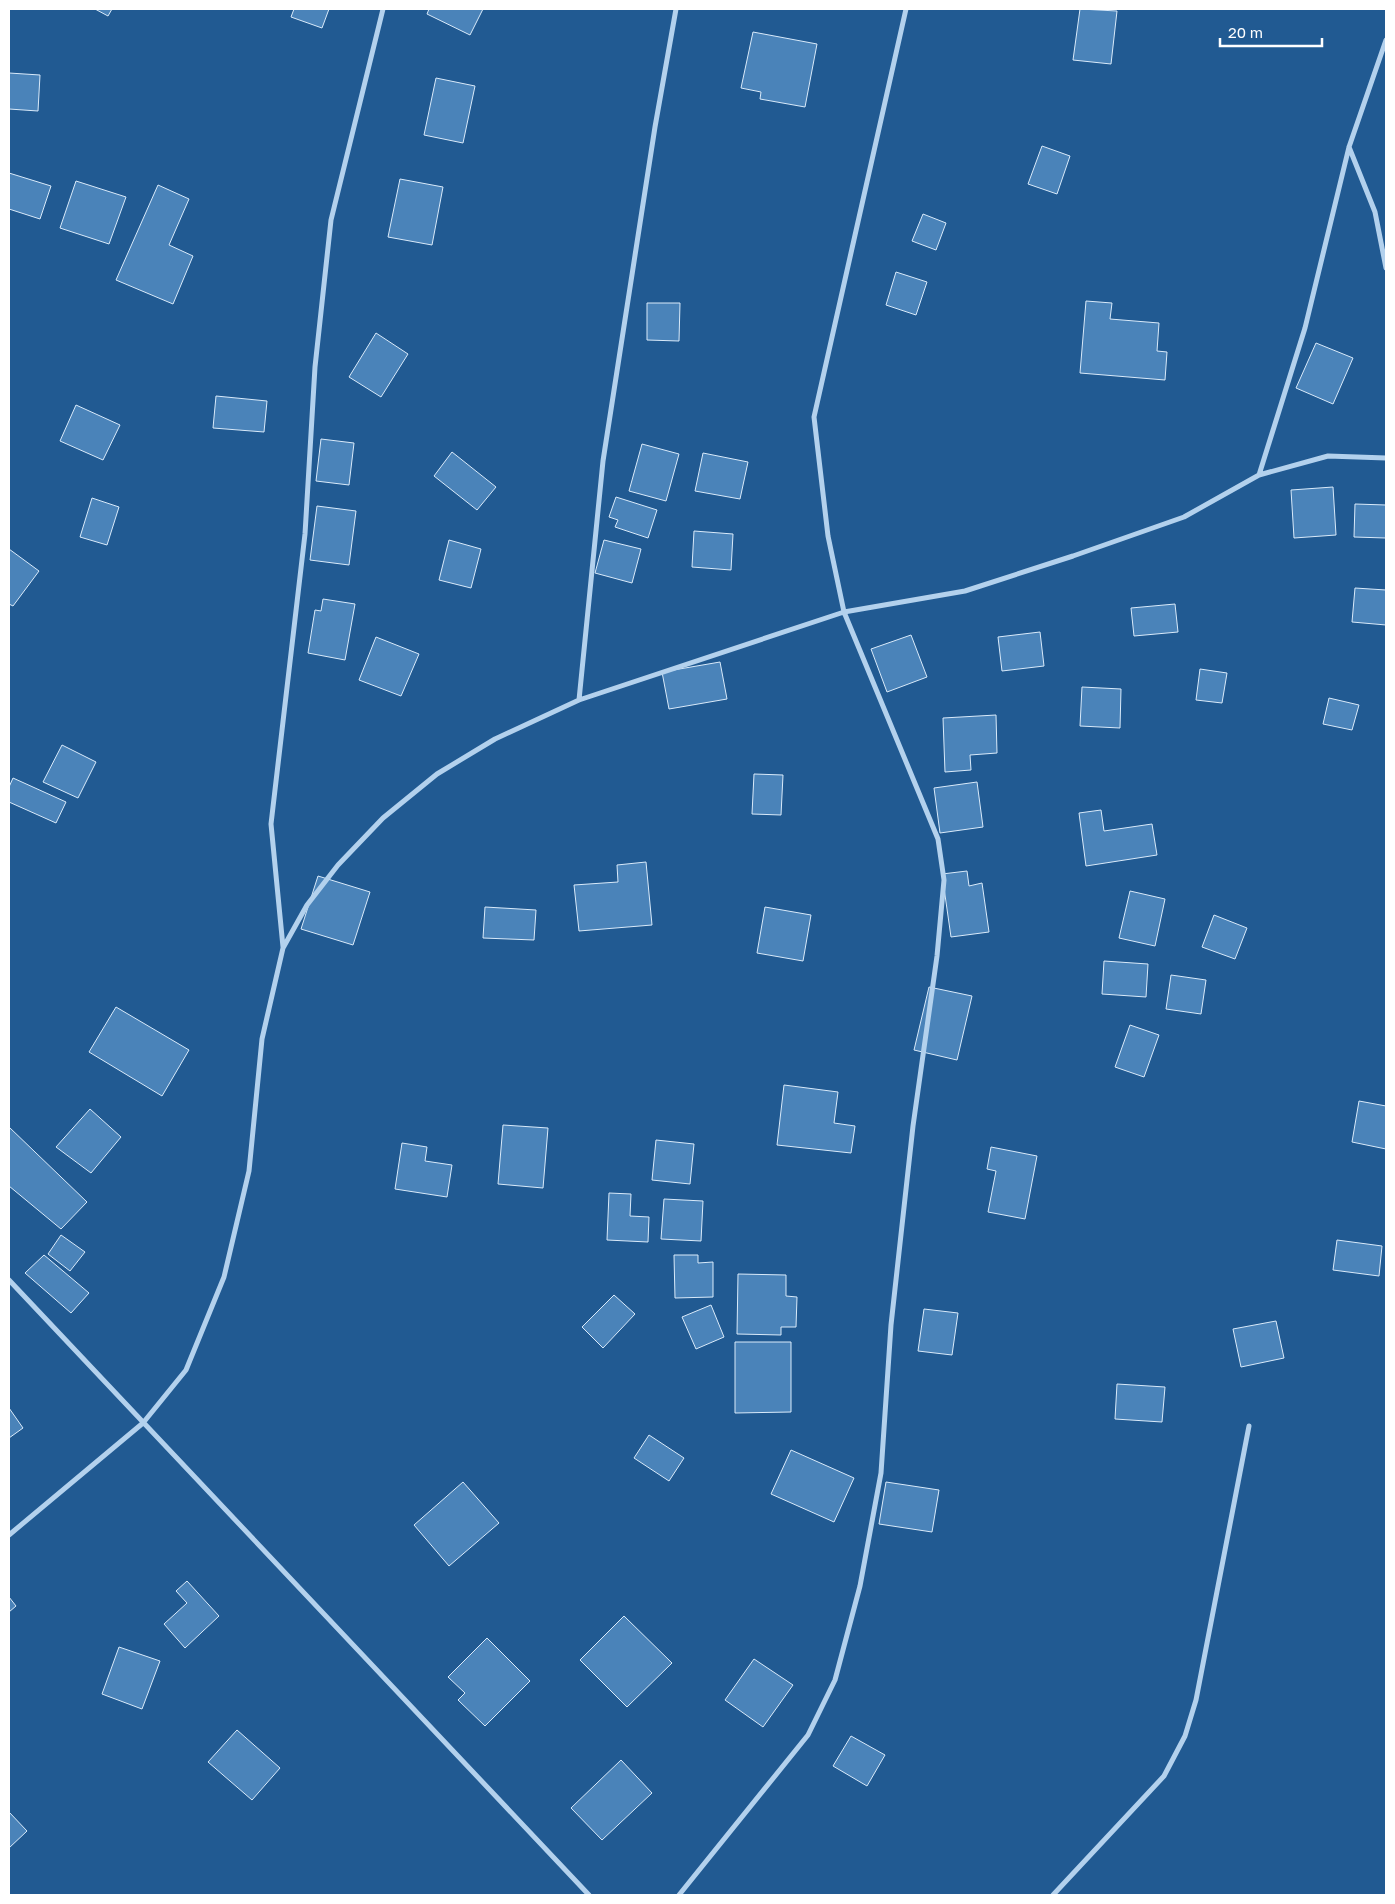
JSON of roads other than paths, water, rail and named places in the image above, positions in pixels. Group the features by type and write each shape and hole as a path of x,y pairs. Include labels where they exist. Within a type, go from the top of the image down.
{"street":[{"path":"283,948 271,824 305,534 315,367 331,220 383,9"},
{"path":"579,700 602,461 655,127 676,9"},
{"path":"679,1895 808,1735 835,1680 860,1586 881,1473 893,1305 912,1126 937,956 944,880 938,839 844,612 828,536 814,417 906,9"},
{"path":"1259,475 1305,328 1349,147 1386,40"},
{"path":"1349,147 1375,212 1386,268"},
{"path":"9,1535 143,1423 186,1370 224,1277 249,1171 262,1039 283,948 307,905 338,865 383,818 437,774 486,744 579,700 844,612 965,591 1073,556 1184,517 1259,475 1328,456 1386,458"},
{"path":"9,1280 590,1895"},
{"path":"1053,1895 1164,1776 1185,1736 1196,1700 1249,1426"}]}
